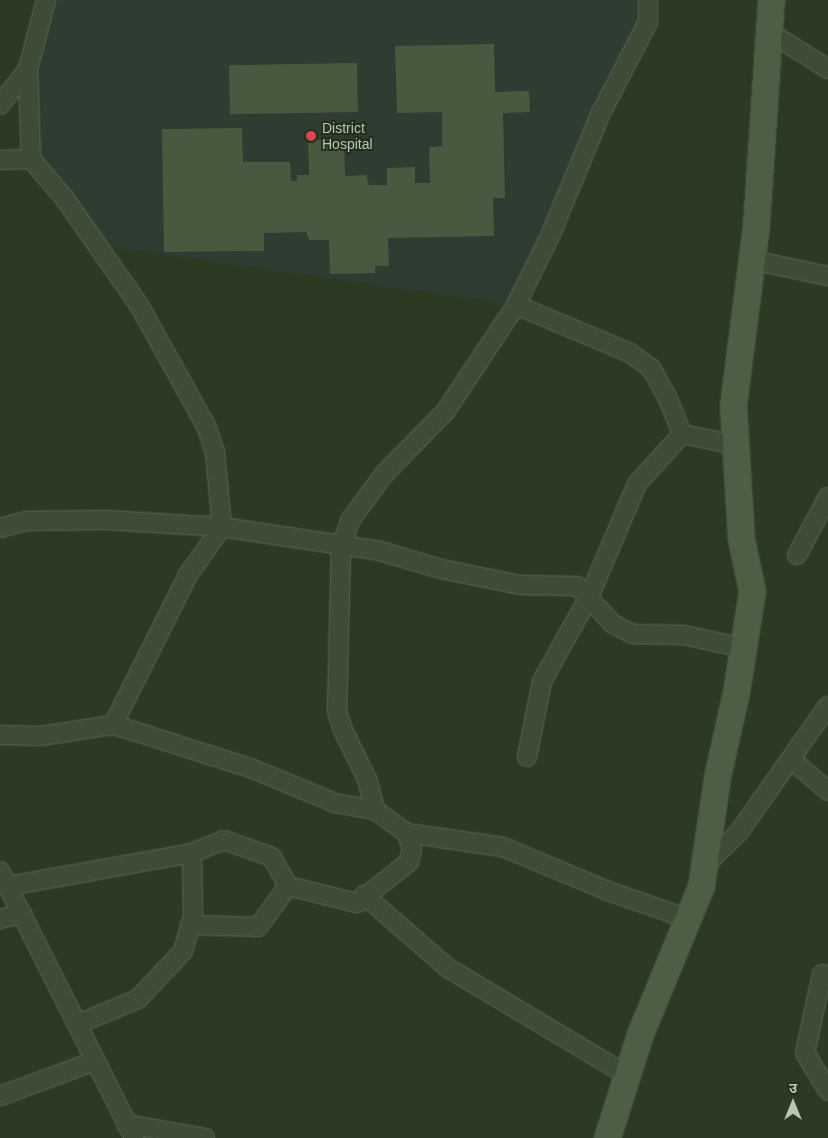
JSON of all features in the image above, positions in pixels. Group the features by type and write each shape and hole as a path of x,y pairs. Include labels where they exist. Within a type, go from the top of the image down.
{"street":[{"path":"46,0 28,69 31,159 65,199 139,305 206,426 215,452 222,527 188,575 113,725"},
{"path":"375,810 367,779 343,730 338,711 341,546 351,519 385,473 445,412 516,305 550,236 601,114 648,22 648,0"},
{"path":"607,1138 640,1034 701,886 717,777 743,648 752,591 741,539 733,405 752,260 771,0"},
{"path":"769,32 828,69"},
{"path":"0,105 28,69"},
{"path":"0,160 31,159"},
{"path":"752,260 828,276"},
{"path":"516,305 630,353 650,368 668,399 682,434"},
{"path":"682,434 735,445"},
{"path":"527,757 542,681 589,597 637,484 682,434"},
{"path":"797,555 828,497"},
{"path":"0,528 26,521 53,520 222,527 380,551 441,569 520,585 577,586 613,624 632,634 684,635 743,648"},
{"path":"704,866 739,832 828,706"},
{"path":"0,735 41,736 113,725 244,766 334,803 375,810 407,833 504,847 608,890 689,919"},
{"path":"791,758 828,792"},
{"path":"205,1138 130,1131 4,879 192,853 224,840 272,857 288,886 357,903 364,895 409,862 412,850 407,833"},
{"path":"78,1024 138,999 183,951 193,915 192,853"},
{"path":"190,925 258,927 288,886"},
{"path":"364,895 448,968 627,1075"},
{"path":"0,919 22,914"},
{"path":"828,975 822,974 805,1053 828,1091"},
{"path":"0,1096 95,1061"}],"shaded area":[{"name":"District Hospital","path":"46,0 648,0 648,22 516,305 97,245 31,159 28,69"}],"building":[{"path":"494,44 495,92 529,91 530,112 503,113 505,198 493,198 494,236 388,238 389,266 375,266 375,273 330,274 329,240 309,240 306,232 264,233 264,251 164,252 162,129 242,128 243,162 290,162 291,181 297,181 297,175 309,175 308,140 344,140 345,176 366,175 369,185 387,185 387,168 415,167 415,183 430,183 429,147 442,146 442,112 397,113 395,46"},
{"path":"357,63 358,112 230,114 229,65"}],"place":[{"name":"District Hospital","path":"311,136"}]}
